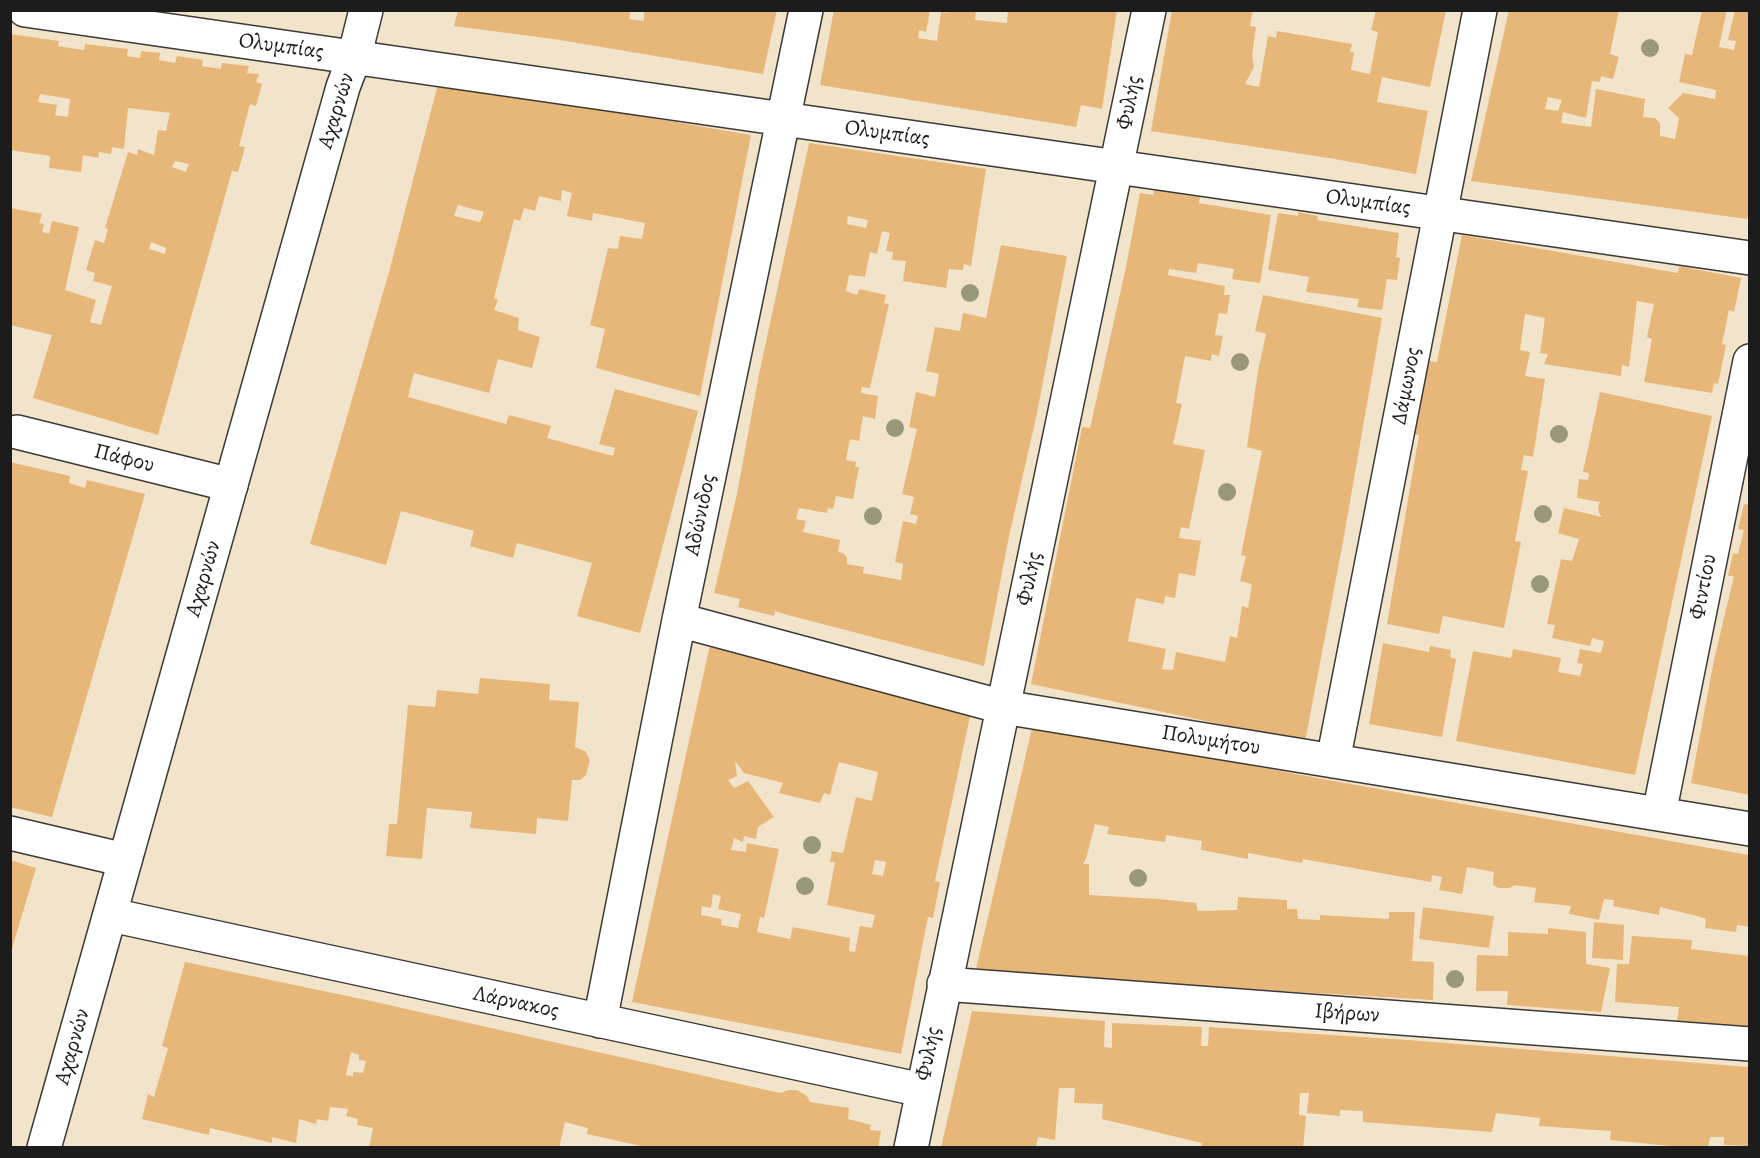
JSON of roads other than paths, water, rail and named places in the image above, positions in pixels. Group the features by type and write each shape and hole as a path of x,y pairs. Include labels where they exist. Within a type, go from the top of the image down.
{"street":[{"name":"Ολυμπίας","path":"25,10 1749,258"},
{"name":"Αχαρνών","path":"44,1148 366,10"},
{"name":"Αδώνιδος","path":"600,1021 806,10"},
{"name":"Φυλής","path":"911,1148 1149,10"},
{"name":"Δάμωνος","path":"1333,761 1480,10"},
{"name":"Φιντίου","path":"1659,814 1749,361"},
{"name":"Πάφου","path":"17,432 231,485"},
{"name":"Πολυμήτου","path":"680,620 1003,707 1749,829"},
{"path":"10,832 125,860"},
{"name":"Λάρνακος","path":"111,915 922,1090"},
{"name":"Ιβήρων","path":"944,984 1749,1044"}]}
